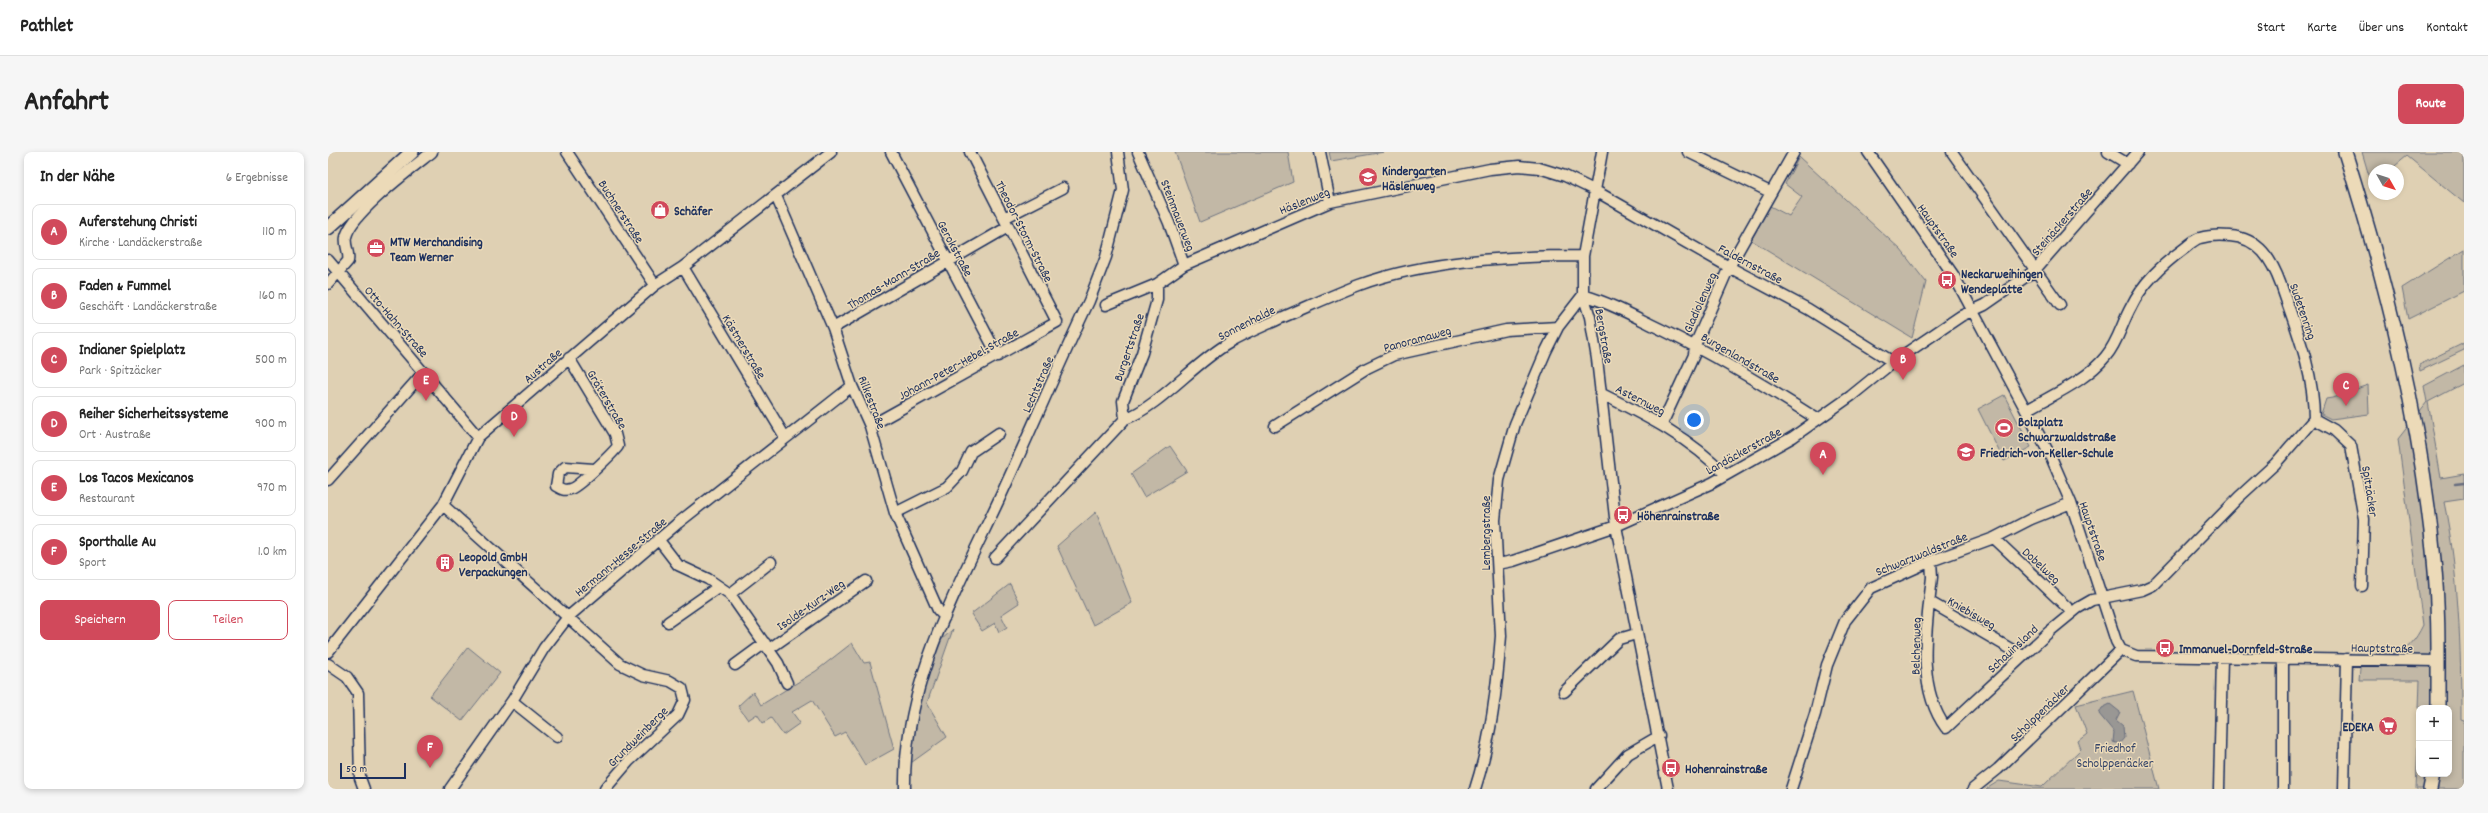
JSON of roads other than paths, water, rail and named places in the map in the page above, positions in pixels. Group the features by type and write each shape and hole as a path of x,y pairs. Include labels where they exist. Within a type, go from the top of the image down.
{"main road":[{"path":"328,228 412,152"},
{"path":"2345,152 2387,292 2404,370 2434,559 2438,661 2438,705"},
{"path":"2430,789 2432,777"}],"street":[{"path":"328,284 348,261 346,236 349,229 385,190 432,152"},
{"name":"Buchnerstraße","path":"567,152 655,285"},
{"name":"Austraße","path":"328,652 443,505 478,437 655,285 683,267 831,152"},
{"name":"Gerokstraße","path":"891,152 998,356"},
{"name":"Theodor-Storm-Straße","path":"970,152 1057,322"},
{"name":"Lechtstraße","path":"905,789 905,752 913,708 926,661 1088,301 1106,257 1122,190 1118,152"},
{"name":"Steinmauerweg","path":"1138,152 1166,216 1184,266"},
{"path":"1320,152 1330,202"},
{"name":"Bergstraße","path":"1602,152 1583,256 1583,295 1590,317 1616,526"},
{"path":"1688,152 1770,192"},
{"name":"Gladiolenweg","path":"1662,424 1694,355 1695,345 1729,267 1770,192 1794,152"},
{"name":"Hauptstraße","path":"1868,152 1937,250 1974,310 2027,410 2056,468 2071,503 2102,598 2121,650 2136,656 2438,661"},
{"path":"1952,152 2034,271 2060,305"},
{"path":"2108,152 2128,164"},
{"name":"Steinäckerstraße","path":"1974,310 2034,271 2138,152"},
{"name":"Häslenweg","path":"1106,305 1157,284 1184,266 1330,202 1490,169 1519,166 1539,168 1564,176 1594,190"},
{"name":"Thomas-Mann-Straße","path":"833,328 1063,188"},
{"name":"Faldernstraße","path":"1594,190 1729,267 1808,309 1893,362"},
{"name":"Rilkestraße","path":"776,196 833,328 852,386 870,426 895,513 938,610 945,617"},
{"name":"Sudetenring","path":"2027,410 2087,376 2103,360 2116,340 2130,308 2143,286 2167,261 2198,238 2218,235 2236,236 2253,242 2264,252 2275,267 2309,364 2314,394 2314,419"},
{"name":"Sonnenhalde","path":"995,558 1125,419 1141,413 1179,380 1229,343 1360,285 1392,275 1469,261 1529,256 1583,256"},
{"name":"Otto-Hahn-Straße","path":"328,260 478,437"},
{"name":"Kästnerstraße","path":"683,267 784,437"},
{"name":"Burgertstraße","path":"1125,419 1123,401 1142,353 1157,300 1157,284"},
{"name":"Lembergstraße","path":"1475,789 1488,732 1500,653 1501,636 1495,520 1499,480 1515,424 1558,327 1583,295"},
{"name":"Burgenlandstraße","path":"1583,295 1600,300 1695,345 1760,382 1818,419"},
{"name":"Landäckerstraße","path":"1498,564 1513,562 1616,526 1712,483 1793,437 1851,396 1893,362 1974,310"},
{"name":"Johann-Peter-Hebel-Straße","path":"870,426 1057,322"},
{"name":"Panoramaweg","path":"1275,426 1367,368 1394,355 1506,330 1558,327"},
{"name":"Gräterstraße","path":"569,358 615,434 618,446 612,454 594,469"},
{"path":"328,480 424,372"},
{"name":"Hermann-Hesse-Straße","path":"450,789 512,701 544,648 568,617 658,539 784,437 852,386"},
{"name":"Asternweg","path":"1600,393 1662,424 1690,443 1726,474"},
{"path":"2102,598 2142,590 2153,585 2239,496 2275,464 2314,419"},
{"name":"Spitzäcker","path":"2314,419 2334,430 2351,446 2364,519 2362,586"},
{"path":"895,513 947,487 962,471 971,452 999,433"},
{"name":"Schwarzwaldstraße","path":"1791,789 1815,714 1827,665 1845,621 1871,588 1931,561 1994,538 2031,519 2071,503"},
{"path":"443,505 568,617"},
{"path":"1616,526 1636,634 1659,736 1668,789"},
{"name":"Dobelweg","path":"1994,538 2072,612"},
{"path":"658,539 678,565 730,594 767,646 787,683"},
{"name":"Belchenweg","path":"1931,561 1932,577 1926,675 1939,719 1946,728"},
{"path":"730,594 771,562"},
{"name":"Isolde-Kurz-Weg","path":"735,665 767,646 866,581"},
{"path":"668,622 718,587"},
{"name":"Schauinsland","path":"1946,728 2072,612 2092,600 2102,598"},
{"name":"Kniebisweg","path":"1930,602 2023,656"},
{"name":"Grundweinberge","path":"568,617 594,643 620,664 643,675 670,681 682,688 685,700 678,715 629,761 605,789"},
{"path":"1564,692 1619,639 1636,634"},
{"name":"Scholppenäcker","path":"1973,789 1998,769 2121,650"},
{"path":"2219,789 2222,658"},
{"path":"2283,789 2284,659"},
{"path":"2344,789 2347,659"},
{"path":"328,664 347,677 358,693 360,778 364,789"},
{"path":"512,701 557,737"},
{"path":"1596,789 1628,754 1659,736"}],"waterway":[{"path":"2455,484 2464,483"}],"place":[{"name":"Kindergarten Häslenweg","path":"1368,177"},
{"name":"Schäfer","path":"660,210"},
{"name":"MTW Merchandising Team Werner","path":"376,248"},
{"name":"Neckarweihingen Wendeplatte","path":"1947,280"},
{"name":"Faden & Fummel","path":"1903,380"},
{"name":"Los Tacos Mexicanos","path":"426,401"},
{"name":"Indianer Spielplatz","path":"2346,406"},
{"name":"Bolzplatz Schwarzwaldstraße","path":"2004,428"},
{"name":"Reiher Sicherheitssysteme","path":"514,437"},
{"name":"Friedrich-von-Keller-Schule","path":"1966,452"},
{"name":"Auferstehung Christi","path":"1823,475"},
{"name":"Höhenrainstraße","path":"1623,515"},
{"name":"Leopold GmbH Verpackungen","path":"445,563"},
{"name":"Immanuel-Dornfeld-Straße","path":"2165,648"},
{"name":"EDEKA","path":"2388,726"},
{"name":"Sporthalle Au","path":"430,768"},
{"name":"Hohenrainstraße","path":"1671,768"}],"park label":[{"name":"Friedhof Scholppenäcker","path":"2115,754"}]}
